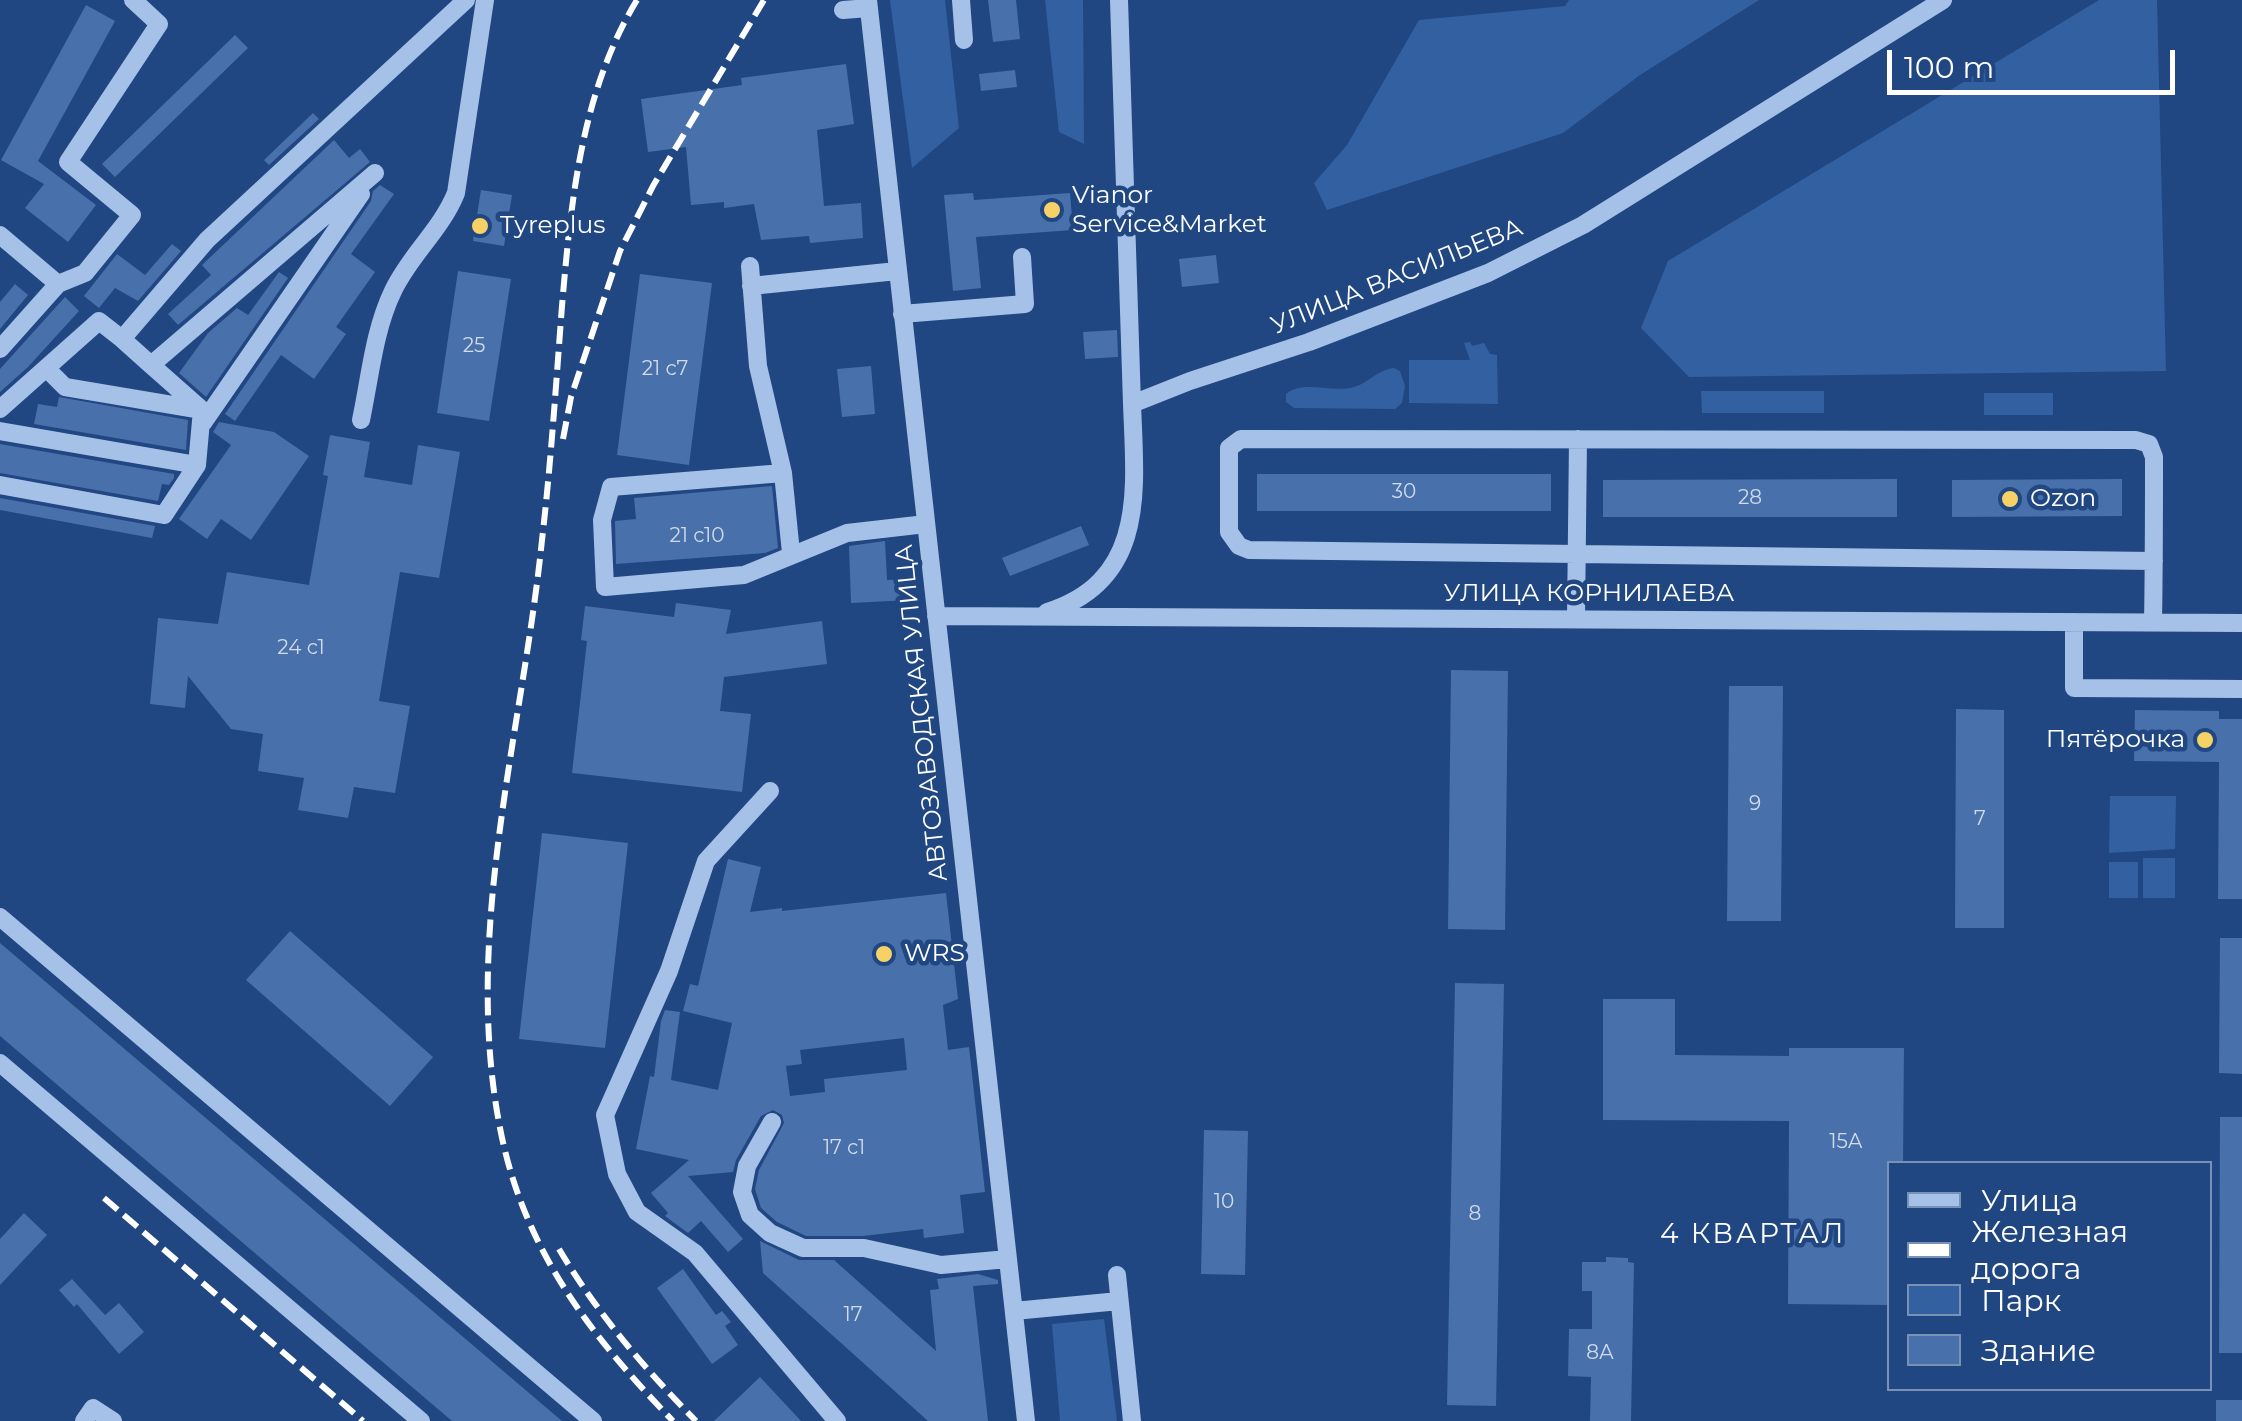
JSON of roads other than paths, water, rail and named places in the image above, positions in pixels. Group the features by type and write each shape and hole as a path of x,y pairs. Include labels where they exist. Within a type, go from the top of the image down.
{"street":[{"path":"0,349 58,284 85,274 132,215 68,162 159,24 133,0"},
{"path":"122,339 207,240 466,0"},
{"path":"362,420 392,292 448,213 456,193 485,0"},
{"path":"960,0 964,40"},
{"path":"1032,616 1061,607 1088,591 1110,570 1126,542 1134,512 1119,0"},
{"name":"УЛИЦА ВАСИЛЬЕВА","path":"1132,404 1488,273 1663,177 1944,0"},
{"path":"844,10 868,4"},
{"name":"АВТОЗАВОДСКАЯ УЛИЦА","path":"868,4 1026,1421"},
{"path":"0,485 164,515 196,464 202,416 375,174 152,365"},
{"path":"0,235 58,284"},
{"path":"902,314 1025,304 1022,258"},
{"path":"273,260 292,266 300,282"},
{"path":"750,266 758,366 783,473 791,553"},
{"path":"752,286 897,271"},
{"path":"0,409 99,320 152,365 202,416"},
{"path":"46,368 65,387 202,416"},
{"path":"0,432 196,464"},
{"path":"2153,622 2154,561 2154,457 2149,444 2136,440 1241,439 1229,448 1229,532 1239,546 1249,550 2154,561"},
{"path":"1576,619 1578,439"},
{"path":"783,473 610,487 602,520 605,587 744,575 846,532 926,524"},
{"name":"УЛИЦА КОРНИЛАЕВА","path":"936,616 2242,623"},
{"path":"2074,622 2074,688 2242,689"},
{"path":"770,791 706,862 669,970 605,1115 617,1174 637,1212 695,1253 837,1421"},
{"path":"944,880 966,878"},
{"path":"0,917 593,1421"},
{"path":"0,1063 421,1421"},
{"path":"772,1122 746,1166 742,1192 750,1215 770,1233 803,1248 864,1248 941,1265 1008,1260"},
{"path":"1117,1275 1132,1421"},
{"path":"1014,1311 1119,1301"},
{"path":"84,1421 93,1408 113,1421"}],"railway":[{"path":"637,0 603,72 575,187 545,511 499,836 488,985 490,1059 501,1133 526,1216 544,1254 589,1324 673,1421"},
{"path":"563,439 571,397 620,251 653,186 764,0"},
{"path":"104,1198 363,1421"},
{"path":"559,1249 622,1339 696,1421"}],"place":[{"name":"Vianor Service&Market","path":"1052,210"},
{"name":"Tyreplus","path":"480,226"},
{"name":"Ozon","path":"2010,499"},
{"name":"Пятёрочка","path":"2205,740"},
{"name":"WRS","path":"884,954"}],"district":[{"name":"4 КВАРТАЛ","path":"1753,1235"}]}
